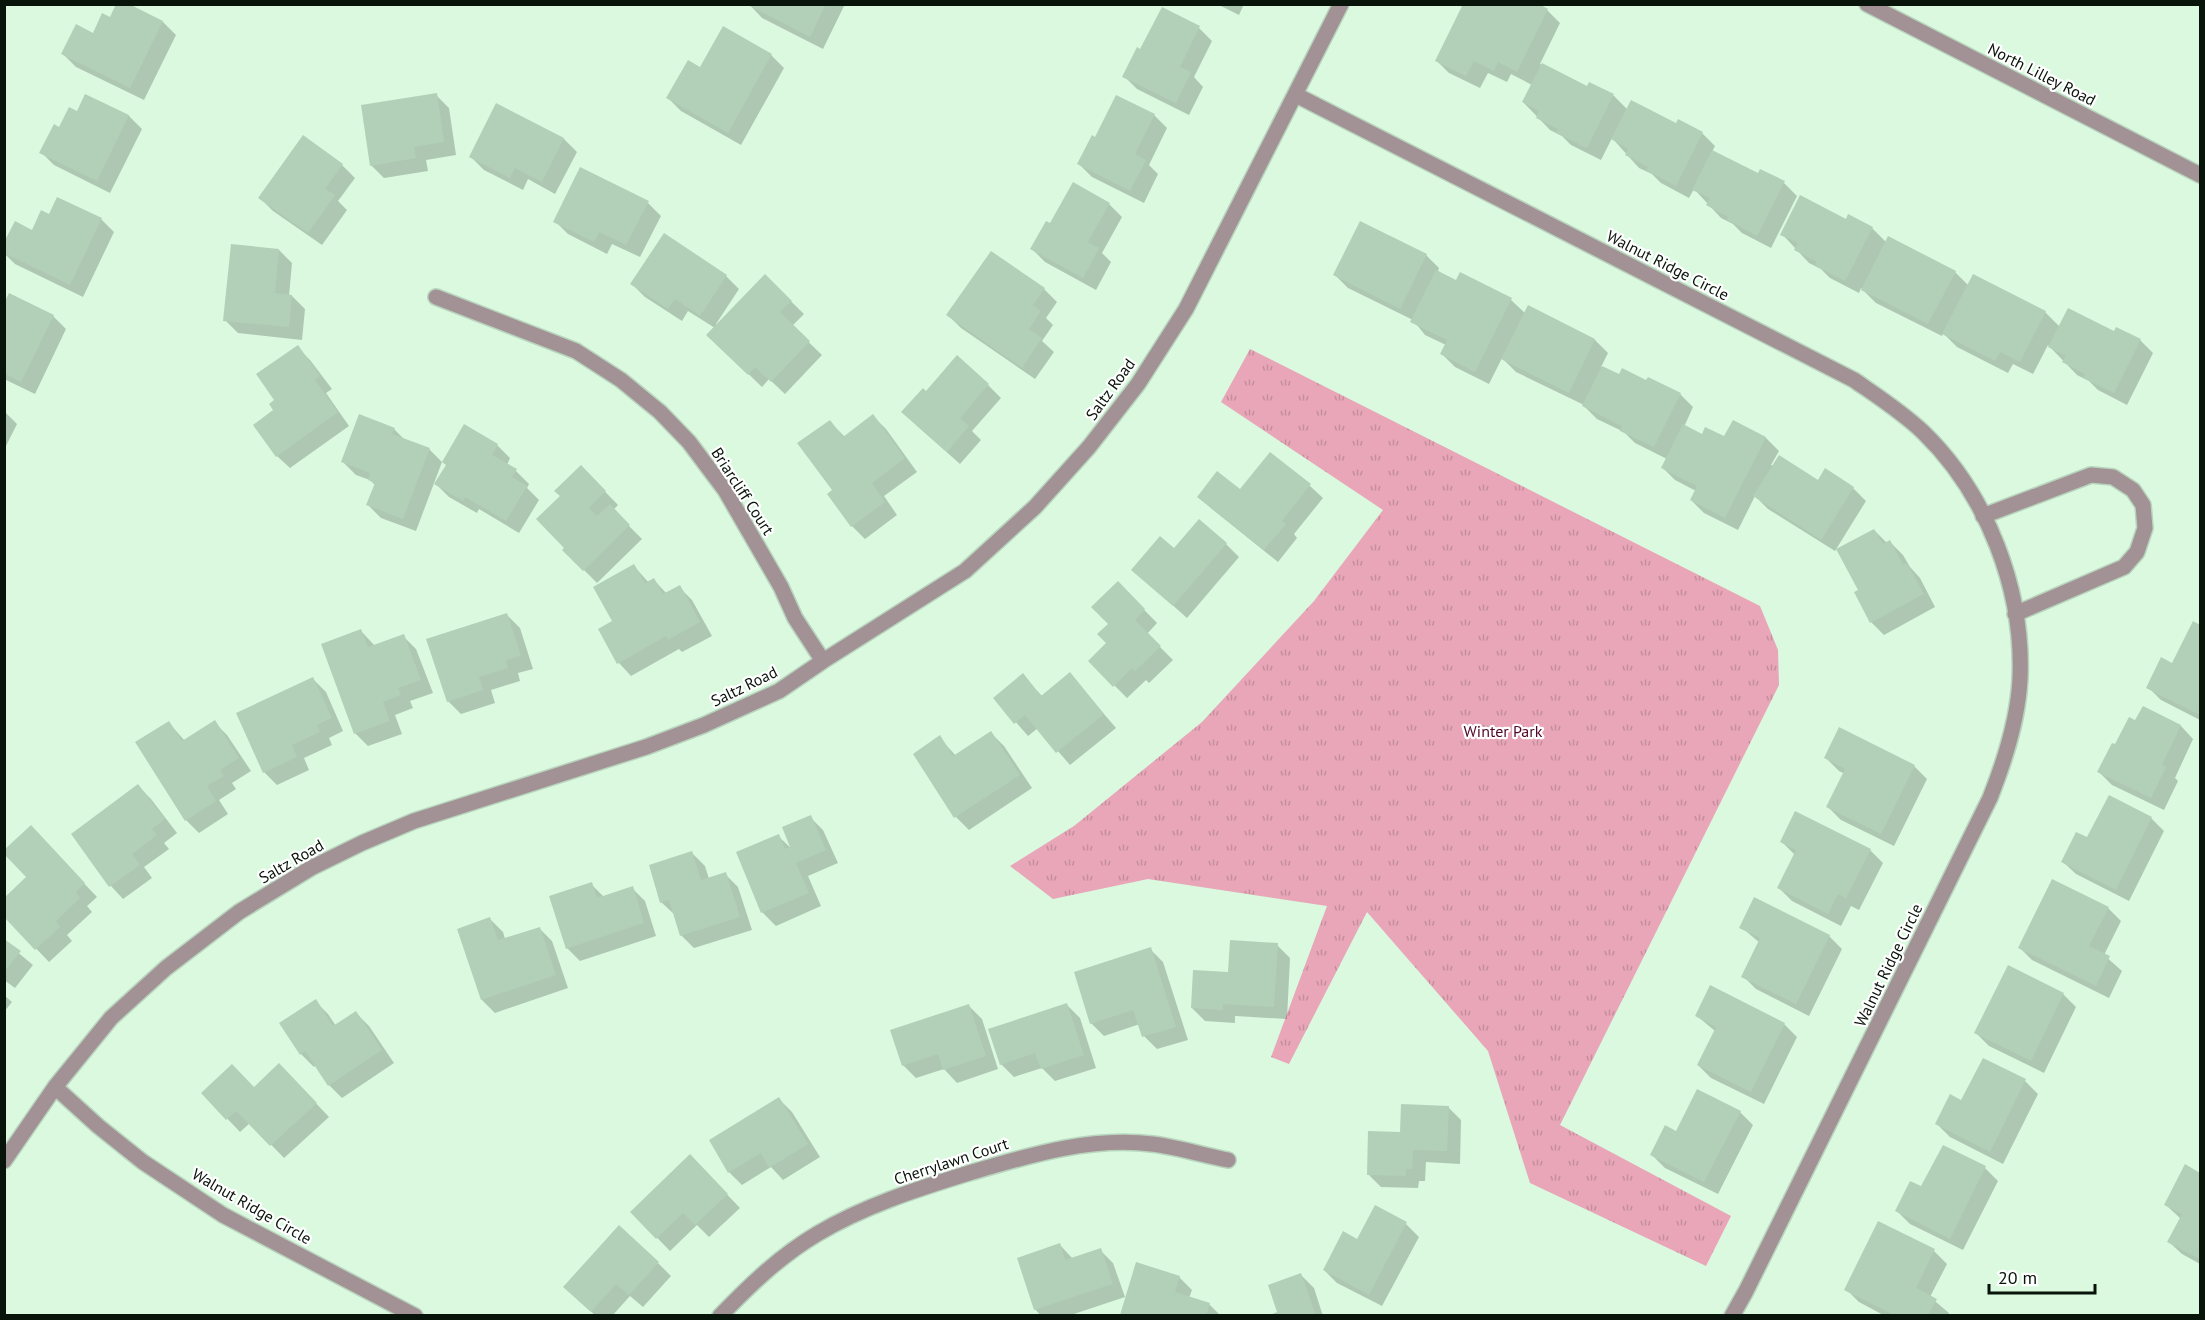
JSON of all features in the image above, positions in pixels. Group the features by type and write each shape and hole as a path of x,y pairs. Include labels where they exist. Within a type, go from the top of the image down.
{"street":[{"name":"Saltz Road","path":"4,1161 55,1087 111,1018 166,968 239,912 311,868 414,821 646,747 704,725 779,691 965,571 1035,507 1089,447 1138,384 1186,309 1341,4"},
{"name":"North Lilley Road","path":"1867,4 2200,175"},
{"name":"Walnut Ridge Circle","path":"1296,95 1854,380 1894,408 1923,432 1944,454 1971,492 2001,557 2019,636 2020,679 2015,716 2003,763 1990,798 1732,1316"},
{"name":"Briarcliff Court","path":"436,297 576,351 621,380 660,412 689,442 725,490 781,587 795,618 823,661"},
{"path":"1983,516 2091,475 2113,477 2133,490 2143,505 2145,528 2137,552 2124,567 2015,614"},
{"name":"Walnut Ridge Circle","path":"55,1087 143,1162 223,1215 415,1316"},
{"name":"Cherrylawn Court","path":"720,1316 763,1272 816,1234 850,1216 927,1186 1028,1155 1102,1144 1151,1144 1228,1160"}],"green space":[{"name":"Winter Park","path":"1250,349 1760,606 1778,650 1779,685 1560,1125 1731,1216 1706,1266 1530,1183 1488,1051 1367,912 1289,1064 1271,1057 1327,906 1148,879 1053,899 1010,866 1074,826 1202,722 1314,601 1383,510 1221,402"}],"building":[{"path":"116,4 129,4 163,21 130,88 61,54 76,24 93,33 102,13 110,17"},
{"path":"746,4 826,4 810,37"},
{"path":"1463,4 1539,4 1548,9 1517,72 1498,62 1494,71 1474,61 1466,76 1435,61"},
{"path":"1162,7 1200,26 1180,67 1191,72 1176,103 1122,77 1137,47 1140,49"},
{"path":"723,26 772,54 728,133 666,98 688,60 700,67"},
{"path":"1542,63 1587,86 1589,82 1614,94 1587,148 1556,133 1558,129 1536,118 1539,111 1522,102"},
{"path":"437,93 444,142 414,147 416,158 370,166 361,105"},
{"path":"85,94 129,115 97,181 39,153 54,124 59,127 69,107 77,111"},
{"path":"1116,95 1155,114 1135,154 1146,160 1130,191 1077,164 1092,135 1095,137"},
{"path":"1631,100 1676,123 1678,119 1703,132 1676,186 1646,170 1648,167 1625,155 1628,149 1611,139"},
{"path":"496,103 564,138 542,182 515,168 510,178 469,157"},
{"path":"303,135 343,164 325,189 335,195 308,233 258,198"},
{"path":"1712,150 1758,173 1760,169 1785,181 1757,236 1727,220 1728,217 1706,205 1710,198 1692,190"},
{"path":"580,167 649,201 626,245 599,232 594,242 553,222"},
{"path":"1073,182 1110,203 1088,242 1099,248 1083,278 1030,249 1046,221 1050,223"},
{"path":"1800,195 1846,219 1848,214 1873,227 1845,281 1815,266 1817,262 1794,250 1798,243 1780,235"},
{"path":"57,197 102,218 70,285 4,253 4,242 15,221 32,230 41,210 49,214"},
{"path":"1360,221 1427,254 1400,309 1333,275"},
{"path":"664,233 727,275 700,316 675,299 668,309 630,284"},
{"path":"1888,236 1956,271 1928,324 1861,290"},
{"path":"231,244 279,249 275,293 292,295 289,327 223,321"},
{"path":"991,251 1045,288 1033,305 1041,311 1029,329 1042,338 1022,368 946,315"},
{"path":"1436,270 1456,280 1460,272 1512,298 1475,372 1440,354 1447,340 1410,322"},
{"path":"765,274 792,301 780,312 810,341 771,382 755,367 748,375 706,335"},
{"path":"1973,274 2046,311 2020,362 2000,352 1995,361 1942,334"},
{"path":"9,293 54,315 21,382 4,373 4,303"},
{"path":"1528,305 1595,339 1569,393 1501,359"},
{"path":"2068,308 2114,331 2116,327 2141,339 2114,393 2083,378 2085,374 2062,362 2066,356 2048,347"},
{"path":"298,345 320,376 315,380 338,412 276,457 253,425 273,410 269,404 274,400 256,374"},
{"path":"957,355 989,384 960,418 969,426 947,452 901,412 923,388 926,391"},
{"path":"1602,366 1619,374 1622,368 1646,380 1648,377 1681,393 1654,447 1620,431 1622,426 1582,406"},
{"path":"359,414 395,428 392,434 430,448 403,519 366,505 375,483 368,480 370,473 341,462"},
{"path":"873,414 905,458 872,483 885,502 851,527 827,494 832,490 797,443 830,420 843,437"},
{"path":"1733,420 1766,437 1725,518 1690,500 1697,486 1661,468 1683,424 1702,434 1705,427 1724,436"},
{"path":"464,424 498,444 492,455 517,469 512,477 527,486 506,521 465,497 463,501 434,484 446,465 442,462"},
{"path":"1270,452 1311,484 1282,521 1286,524 1264,550 1197,497 1217,471 1240,489"},
{"path":"1779,455 1818,480 1825,468 1854,487 1821,540 1753,496"},
{"path":"581,465 606,491 589,508 597,516 610,504 630,525 583,571 536,519 560,496 554,491"},
{"path":"1199,519 1227,543 1173,606 1131,570 1160,536 1174,548"},
{"path":"1874,529 1883,544 1890,540 1903,565 1907,563 1924,594 1870,623 1854,592 1858,590 1836,549"},
{"path":"634,564 645,583 654,578 663,594 680,585 700,622 668,640 666,636 617,664 598,629 612,621 593,587"},
{"path":"1118,581 1145,609 1135,620 1161,646 1135,671 1132,668 1113,687 1088,661 1106,643 1097,634 1108,624 1091,607"},
{"path":"507,613 521,656 506,660 508,668 479,677 483,690 447,702 426,639"},
{"path":"2193,621 2200,625 2200,715 2146,688 2161,657 2172,663"},
{"path":"361,629 368,647 404,634 421,680 398,688 401,695 383,702 390,721 354,734 321,644"},
{"path":"1070,672 1104,714 1056,753 1025,715 1014,724 993,698 1023,673 1041,696"},
{"path":"313,677 332,718 317,725 320,732 292,745 297,757 263,773 236,713"},
{"path":"2143,706 2181,725 2162,765 2166,767 2151,798 2097,772 2129,717 2135,720"},
{"path":"215,720 239,758 220,770 224,776 207,786 216,801 185,821 135,742 169,721 182,741"},
{"path":"1839,727 1915,765 1881,834 1826,807 1845,769 1824,758"},
{"path":"991,731 1020,775 954,818 913,754 940,735 953,756"},
{"path":"138,784 165,819 152,829 157,835 132,854 140,865 109,887 71,834"},
{"path":"2109,795 2152,817 2116,890 2061,862 2076,832 2087,837"},
{"path":"1795,811 1871,849 1846,898 1838,894 1828,914 1777,888 1796,850 1780,842"},
{"path":"811,815 826,850 796,863 809,893 761,913 736,852 779,834 785,849 790,847 782,827"},
{"path":"31,825 85,883 76,892 80,898 56,921 60,927 35,950 4,917 4,898 26,877 4,854 4,850"},
{"path":"692,851 701,880 726,872 740,917 680,936 669,900 660,903 649,865"},
{"path":"2052,879 2109,907 2089,946 2110,956 2096,986 2018,948"},
{"path":"592,882 597,898 633,886 644,923 566,949 549,896"},
{"path":"1754,897 1830,935 1796,1004 1741,977 1760,938 1739,928"},
{"path":"490,917 498,940 540,927 556,975 481,1000 457,929"},
{"path":"4,939 21,951 4,972"},
{"path":"1230,940 1278,943 1274,1007 1223,1004 1223,1010 1191,1008 1193,970 1228,972"},
{"path":"1151,947 1176,1027 1142,1037 1133,1010 1090,1024 1074,972"},
{"path":"2008,965 2064,993 2031,1061 1974,1033"},
{"path":"1710,985 1785,1023 1751,1092 1697,1065 1716,1027 1695,1016"},
{"path":"316,999 333,1026 356,1011 382,1050 328,1086 305,1051 300,1055 279,1023"},
{"path":"1067,1003 1084,1055 1041,1069 1035,1053 1000,1065 988,1029"},
{"path":"969,1004 986,1056 943,1070 938,1054 902,1066 890,1030"},
{"path":"1983,1058 2026,1079 1990,1152 1935,1124 1950,1094 1961,1100"},
{"path":"279,1063 317,1103 270,1146 236,1111 226,1120 201,1093 232,1064 254,1087"},
{"path":"1697,1089 1741,1111 1704,1182 1650,1155 1665,1125 1676,1131"},
{"path":"779,1097 808,1144 769,1168 761,1153 728,1173 709,1140"},
{"path":"1401,1104 1449,1106 1447,1151 1413,1150 1412,1169 1406,1169 1406,1176 1367,1175 1368,1131 1400,1132"},
{"path":"1943,1145 1986,1166 1950,1239 1895,1211 1910,1181 1921,1186"},
{"path":"690,1154 728,1194 695,1225 683,1213 656,1239 630,1212"},
{"path":"2185,1164 2200,1173 2200,1259 2167,1242 2182,1214 2164,1205"},
{"path":"1375,1205 1407,1222 1369,1295 1323,1270 1343,1231 1357,1239"},
{"path":"1878,1221 1935,1249 1916,1288 1937,1299 1928,1316 1896,1316 1844,1290"},
{"path":"619,1225 659,1262 629,1295 616,1284 591,1312 563,1287"},
{"path":"1060,1243 1065,1260 1101,1248 1113,1284 1034,1310 1017,1258"},
{"path":"1136,1262 1180,1276 1175,1292 1210,1303 1206,1316 1120,1315"},
{"path":"1301,1273 1316,1316 1268,1316 1277,1312 1268,1285"}]}
